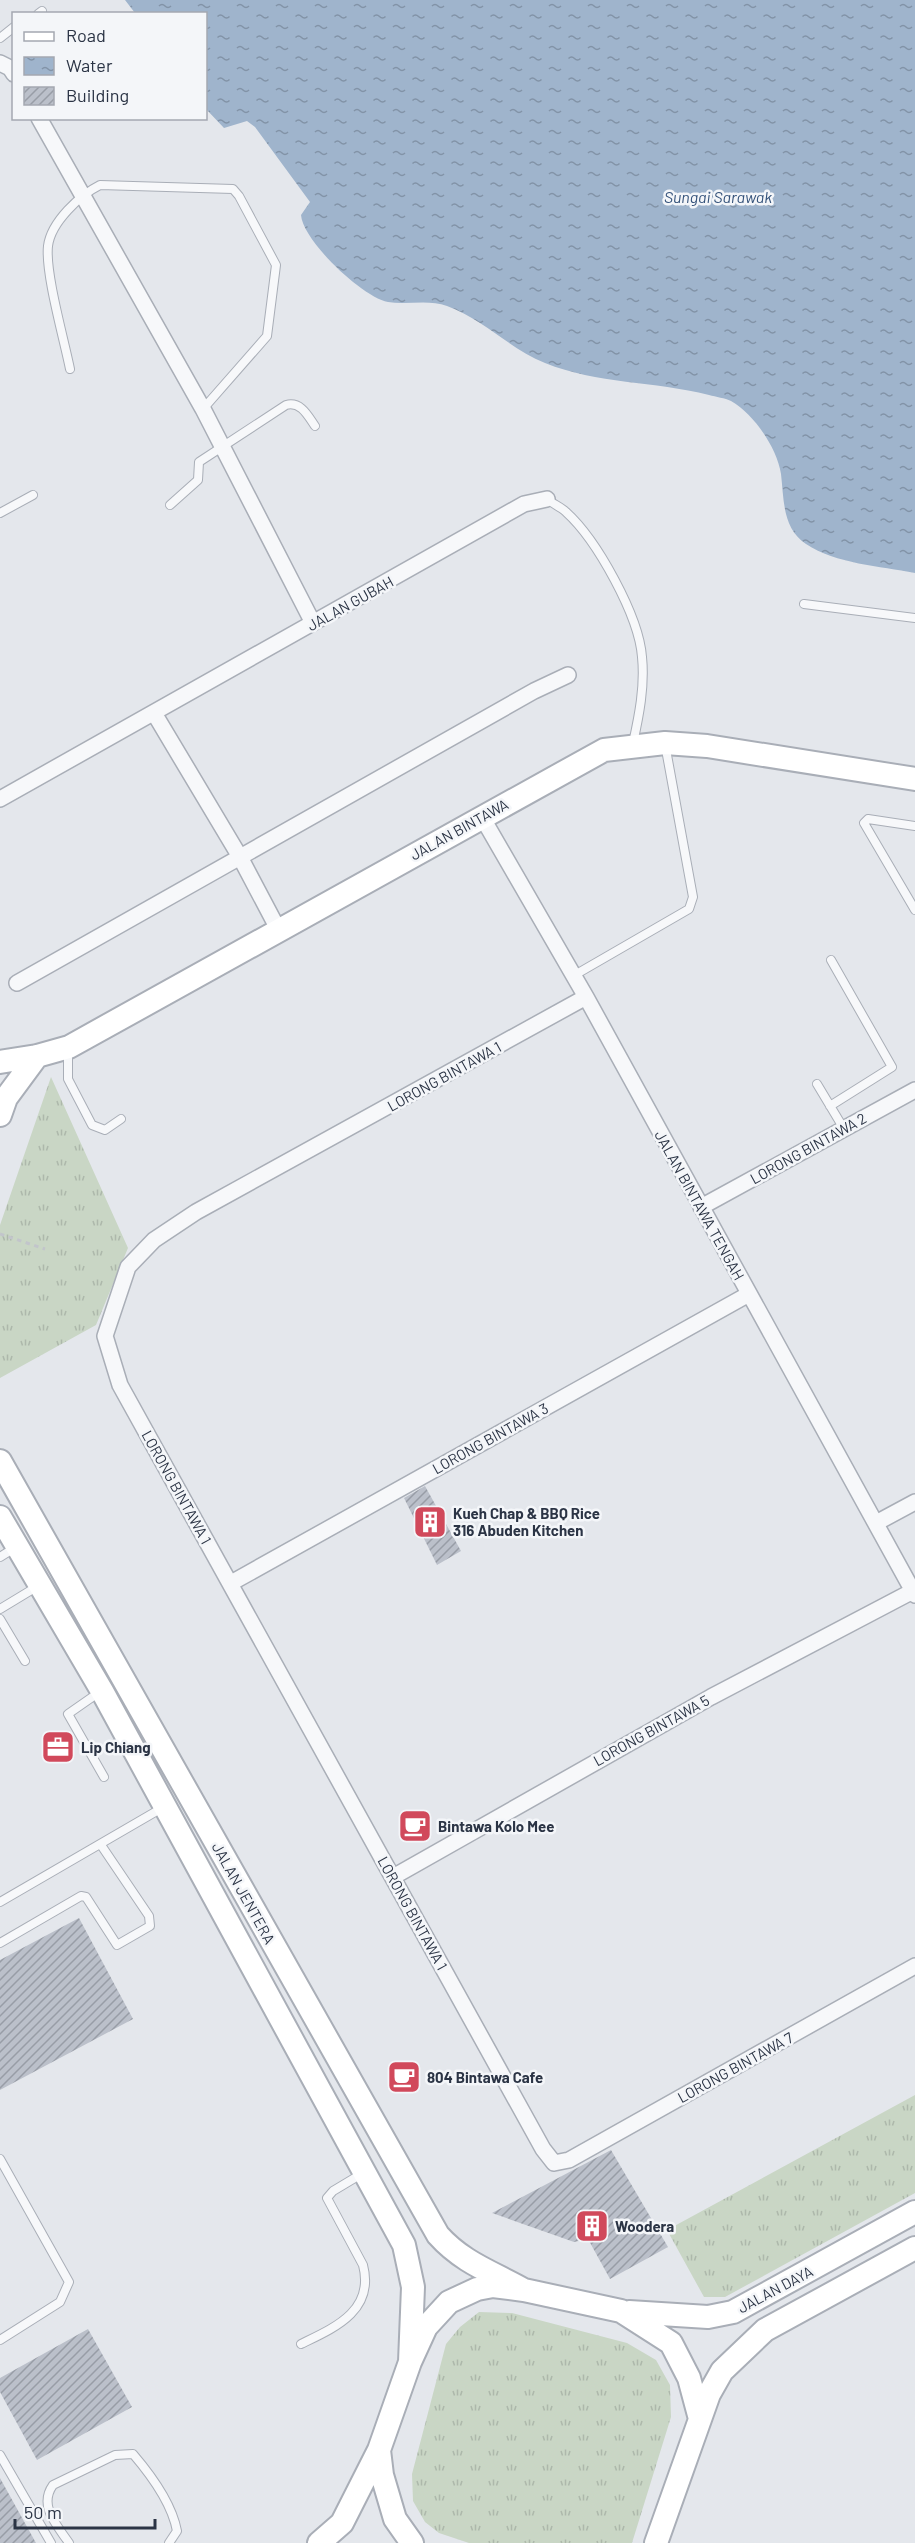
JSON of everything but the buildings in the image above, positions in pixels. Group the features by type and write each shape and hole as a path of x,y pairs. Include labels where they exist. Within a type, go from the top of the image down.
{"street":[{"path":"40,120 203,409 313,623"},
{"name":"JALAN GUBAH","path":"0,799 524,504 547,500"},
{"path":"17,983 534,691 568,675"},
{"path":"154,713 240,857 278,929"},
{"name":"JALAN BINTAWA","path":"0,1062 37,1056 69,1047 604,750 665,743 707,746 915,779"},
{"name":"JALAN BINTAWA TENGAH","path":"482,817 586,997 914,1593"},
{"name":"LORONG BINTAWA 1","path":"554,2163 120,1385 105,1336 128,1267 154,1240 196,1212 586,997"},
{"path":"0,1115 6,1098 37,1056"},
{"name":"LORONG BINTAWA 2","path":"701,1207 915,1090"},
{"name":"LORONG BINTAWA 3","path":"231,1583 749,1294"},
{"name":"JALAN JENTERA","path":"0,1461 438,2235 454,2253 524,2290"},
{"path":"876,1523 915,1502"},
{"name":"JALAN JENTERA","path":"0,1517 8,1552 39,1585 102,1691 404,2245 413,2287 410,2362"},
{"name":"LORONG BINTAWA 5","path":"393,1877 711,1697 914,1593"},
{"name":"LORONG BINTAWA 7","path":"554,2163 569,2160 915,1966"},
{"name":"JALAN DAYA","path":"621,2311 708,2317 733,2312 915,2212"},
{"name":"JALAN DAYA","path":"656,2543 709,2394 722,2372 765,2330 915,2248"},
{"path":"319,2543 342,2523 379,2450 410,2362 426,2326 449,2302 477,2289 493,2286 524,2290 621,2311 671,2343 689,2378 700,2419"},
{"path":"379,2450 382,2475 395,2519 412,2543"}],"lane":[{"path":"0,38 12,29"},
{"path":"70,369 51,277 48,247 52,233 81,194 100,185 233,189 276,265 270,324 267,336 203,409"},
{"path":"170,505 198,480 199,462 293,403 302,407 315,426"},
{"path":"0,513 33,495"},
{"path":"547,500 567,512 595,549 628,604 642,656 640,713 632,745"},
{"path":"804,604 915,618"},
{"path":"573,976 689,909 693,897 665,743"},
{"path":"915,826 868,819 864,823 915,910"},
{"path":"830,1106 892,1067 831,960"},
{"path":"69,1047 68,1079 92,1125 105,1130 121,1119"},
{"path":"817,1084 844,1129"},
{"path":"0,1609 39,1585"},
{"path":"0,1618 25,1661"},
{"path":"102,1691 68,1714 104,1777"},
{"path":"0,1902 165,1806"},
{"path":"0,1943 81,1896 86,1897 117,1945 150,1926 149,1916 101,1845"},
{"path":"0,2159 69,2282 60,2302 0,2340"},
{"path":"301,2344 346,2321 360,2302 366,2276 363,2265 327,2198 333,2191 364,2172"},
{"path":"69,2543 47,2509 46,2494 53,2486 115,2455 133,2454 149,2474 175,2522 177,2531 169,2543"},
{"path":"0,2455 51,2543"}],"path":[{"path":"0,1234 45,1249"}],"green space":[{"path":"51,1077 128,1248 96,1325 0,1378 0,1225"},
{"path":"915,2095 915,2193 725,2297 704,2297 667,2230"},
{"path":"479,2312 512,2313 627,2343 656,2360 670,2385 671,2417 632,2543 469,2543 439,2533 425,2522 413,2501 412,2474 446,2344 460,2327"}],"water":[{"name":"Sungai Sarawak","path":"125,0 915,0 915,573 831,556 818,551 798,537 788,521 781,474 775,453 756,423 731,401 688,390 605,379 565,370 532,357 473,318 447,306 433,303 388,302 364,290 336,266 312,239 304,226 301,215 310,202 255,127 247,121 224,128 207,110 207,12 134,12"}],"place":[{"name":"Kueh Chap & BBQ Rice 316 Abuden Kitchen","path":"430,1522"},
{"name":"Lip Chiang","path":"58,1747"},
{"name":"Bintawa Kolo Mee","path":"415,1826"},
{"name":"804 Bintawa Cafe","path":"404,2077"},
{"name":"Woodera","path":"592,2226"}]}
